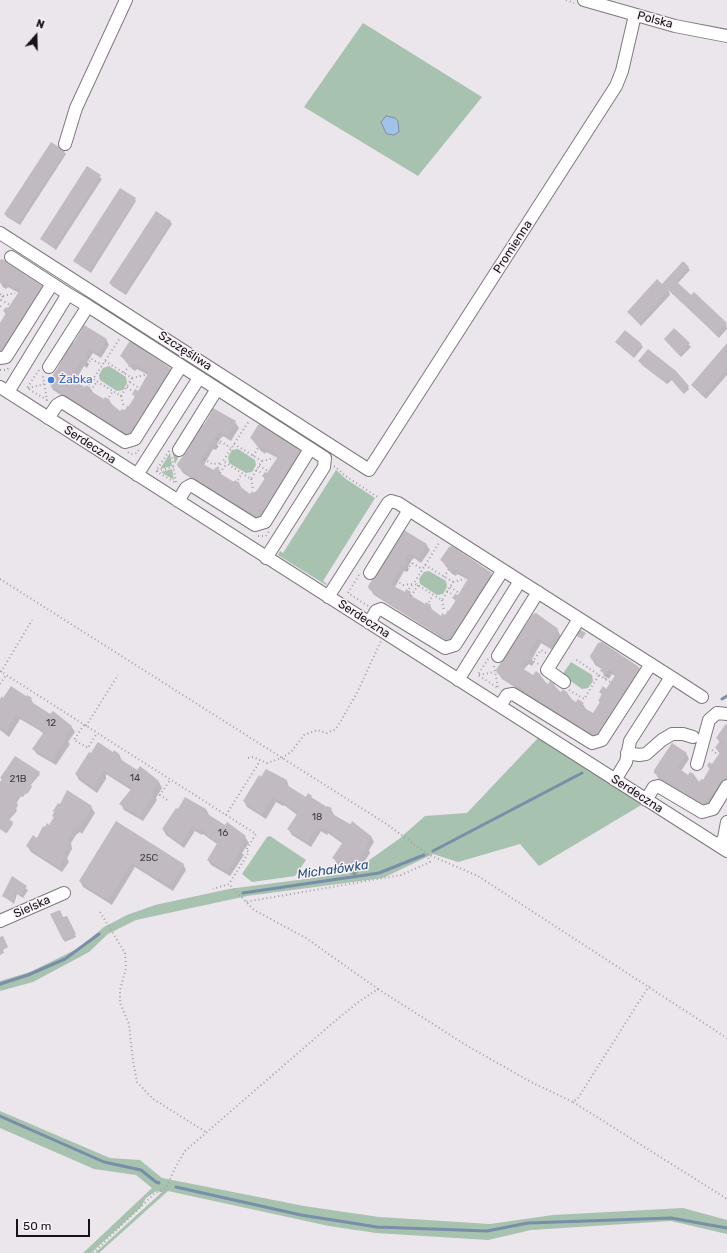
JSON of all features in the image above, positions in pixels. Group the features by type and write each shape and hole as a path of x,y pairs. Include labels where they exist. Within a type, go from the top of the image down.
{"street":[{"path":"65,144 76,108 126,0"},
{"name":"Polska","path":"584,0 675,26 727,36"},
{"name":"Promienna","path":"369,470 616,86 622,71 635,15"},
{"name":"Szczęśliwa","path":"0,233 369,470"},
{"path":"11,257 325,458 326,462 266,558"},
{"path":"0,358 6,356 52,284"},
{"path":"4,390 68,294"},
{"path":"50,368 88,306"},
{"path":"48,418 52,403 63,403 125,442 136,439 181,366"},
{"path":"138,475 199,378"},
{"path":"179,450 217,389"},
{"name":"Serdeczna","path":"4,390 723,849"},
{"path":"178,501 181,486 193,486 255,525 265,522 310,449"},
{"path":"328,597 388,503 394,501 702,697"},
{"path":"365,573 409,510"},
{"path":"369,623 377,611 383,609 445,648 455,645 502,570"},
{"path":"458,680 520,581"},
{"path":"498,656 538,592"},
{"path":"565,685 547,670 579,619"},
{"path":"500,706 507,694 513,694 592,743 602,740 651,664"},
{"path":"616,780 626,762 629,743 671,677"},
{"path":"697,764 709,720 718,713 727,714"},
{"path":"627,753 639,755 646,754 662,740 672,734 683,734 693,737"},
{"path":"646,800 653,788 658,786 702,812 713,809 727,786"},
{"path":"723,849 727,822"},
{"name":"Sielska","path":"0,921 64,893"}],"path":[{"path":"10,305 0,300 3,296 16,293"},
{"path":"89,385 125,330"},
{"path":"88,357 102,365"},
{"path":"87,365 91,358"},
{"path":"105,361 132,378 144,375"},
{"path":"124,373 129,366"},
{"path":"71,380 74,376 83,381 93,379 97,381 121,396 124,407"},
{"path":"121,396 132,378"},
{"path":"91,391 97,381"},
{"path":"130,382 139,388"},
{"path":"27,388 45,384"},
{"path":"127,387 132,391"},
{"path":"109,397 113,391"},
{"path":"218,468 254,413"},
{"path":"217,439 231,448"},
{"path":"217,447 220,441"},
{"path":"234,444 262,461 274,458"},
{"path":"125,450 131,454 137,453 140,447"},
{"path":"253,456 258,448"},
{"path":"204,459 212,464 222,462 250,479 253,490"},
{"path":"250,479 262,461"},
{"path":"326,462 388,503"},
{"path":"220,473 226,464"},
{"path":"259,466 268,471"},
{"path":"156,471 174,468"},
{"path":"256,470 262,473"},
{"path":"238,480 242,474"},
{"path":"254,533 260,537 266,536 271,527"},
{"path":"410,589 446,533"},
{"path":"409,561 422,569"},
{"path":"407,570 412,563"},
{"path":"425,565 453,582 465,579"},
{"path":"444,577 449,570"},
{"path":"365,573 348,593 377,611"},
{"path":"0,580 388,825 427,854 478,876 727,1038"},
{"path":"396,581 403,585 413,583 418,585 442,600"},
{"path":"444,611 442,600 453,582"},
{"path":"411,596 418,585"},
{"path":"450,587 459,593"},
{"path":"447,591 453,595"},
{"path":"429,602 433,595"},
{"path":"32,620 0,671 256,834 246,850 249,852 229,884 213,889"},
{"path":"248,758 253,757 267,763 282,758 290,752 304,735 317,730 327,732 336,729 357,693 384,633"},
{"path":"533,661 541,650 551,656"},
{"path":"575,659 610,682"},
{"path":"478,675 495,672"},
{"path":"606,679 610,672"},
{"path":"0,684 6,675"},
{"path":"97,733 88,748 74,740 118,675"},
{"path":"565,685 584,699 599,675"},
{"path":"226,815 260,761"},
{"path":"167,800 160,795 170,780"},
{"path":"245,902 401,875 430,862 427,854"},
{"path":"229,884 254,910 306,938 378,989 469,1047 531,1082 573,1102 727,1199"},
{"path":"100,912 124,953 126,968 120,990 120,1003 129,1024 137,1082 153,1099 206,1132"},
{"path":"573,1102 578,1098 649,986"},
{"path":"93,1253 155,1193 166,1188 185,1151 328,1027 357,1003 378,989"}],"green space":[{"path":"363,23 482,97 418,176 304,107"},
{"path":"109,366 126,377 127,383 123,390 117,391 100,380 99,375 103,368"},
{"path":"209,389 180,454 175,464 172,448"},
{"path":"238,449 255,460 256,465 252,472 246,473 229,463 228,457 232,450"},
{"path":"170,453 172,466 160,469"},
{"path":"172,469 174,480 161,472"},
{"path":"336,470 346,479 375,498 323,581 327,584 326,585 278,555 280,551 283,553"},
{"path":"429,571 446,581 447,587 443,594 437,595 420,584 419,579 424,572"},
{"path":"571,662 592,675 593,681 588,688 582,689 562,675"},
{"path":"538,738 643,804 539,866 520,844 458,862 433,854 383,878 247,896 136,920 108,934 89,952 33,982 0,991 0,981 30,972 79,948 104,927 127,915 155,905 229,889 351,873 399,839 425,816 467,813"},
{"path":"270,836 306,860 295,876 252,882 242,874 267,837"},
{"path":"0,1111 110,1158 140,1160 162,1178 304,1206 379,1217 490,1224 553,1215 683,1208 727,1220 727,1234 671,1221 531,1230 488,1240 376,1233 329,1226 168,1191 99,1253 95,1253 162,1192 156,1191 146,1198 141,1207 91,1253 83,1253 152,1188 136,1175 94,1169 0,1128"}],"water":[{"path":"386,116 395,118 398,121 399,132 394,135 387,134 381,122"}],"building":[{"path":"51,142 65,151 18,223 4,214"},
{"path":"87,166 101,175 54,248 40,239"},
{"path":"120,188 136,198 89,271 73,261"},
{"path":"156,211 171,221 124,293 109,283"},
{"path":"2,259 43,286 27,309 26,315 16,330 0,348 0,323 6,313 3,311 6,307 8,308 20,290 4,282 3,284 0,282 0,260"},
{"path":"683,261 689,267 676,281 691,295 694,292 727,323 716,334 668,290 639,323 627,312 657,279 662,284"},
{"path":"84,325 107,339 98,353 90,348 88,350 84,356 86,358 83,362 80,361 70,379 85,387 86,385 91,388 89,390 104,399 105,397 110,400 109,402 120,411 122,409 125,410 127,406 129,406 135,396 132,394 135,389 138,391 149,372 133,364 132,366 127,363 128,361 120,356 129,342 131,341 172,369 167,377 165,377 146,412 137,424 132,426 128,435 125,436 124,431 102,418 101,419 49,384 48,381 58,368 65,353 70,345 75,341"},
{"path":"674,328 690,343 679,355 664,339"},
{"path":"625,330 642,344 632,356 615,342"},
{"path":"727,343 727,368 703,396 691,385"},
{"path":"648,349 676,371 689,386 682,392 669,377 664,381 638,361"},
{"path":"213,408 236,421 227,436 219,431 217,433 213,439 216,440 213,445 210,444 199,462 214,470 216,467 220,470 219,473 234,482 235,480 240,483 238,485 250,494 252,491 254,493 258,489 265,478 262,476 265,472 267,473 279,455 263,447 261,449 257,446 258,444 250,438 258,425 261,424 301,451 285,474 285,480 266,507 261,509 257,518 254,519 253,514 232,501 231,502 178,467 177,464 187,451 199,427 205,424"},
{"path":"404,530 427,544 418,558 410,553 408,555 404,561 406,563 404,567 401,566 390,584 405,592 406,589 411,592 410,595 425,604 426,602 431,605 429,607 441,616 442,613 445,615 448,610 449,611 456,600 452,598 455,594 458,595 469,577 454,569 452,571 447,568 449,566 440,560 449,547 452,546 492,573 476,596 476,602 457,629 452,631 448,640 445,641 444,636 411,618 369,589 368,586"},
{"path":"536,613 557,628 558,631 550,643 547,644 537,638 528,654 532,657 529,661 525,659 519,666 533,675 536,671 540,674 538,677 548,684 550,681 555,684 553,687 561,692 563,689 568,693 566,696 576,702 578,699 584,703 581,706 593,713 600,702 598,701 602,694 599,692 603,686 606,689 616,674 609,669 605,674 600,671 602,667 591,659 590,656 598,643 602,642 639,667 640,670 595,739 594,736 497,673 496,670 533,614"},
{"path":"579,629 586,633 582,639 575,635"},
{"path":"11,686 26,696 27,695 32,698 30,701 50,714 53,711 72,726 65,736 67,738 52,760 32,749 44,732 25,718 24,719 16,714 6,732 0,728 0,699 2,696 3,698"},
{"path":"727,724 727,775 719,788 705,801 705,805 701,805 701,802 654,773 654,770 672,743 687,753 677,767 688,775 690,772 694,774 693,777 699,782 701,779 703,780 710,768 707,766 709,762 712,764 721,751 715,748 719,742 724,746 725,744 716,738"},
{"path":"98,742 113,752 114,750 119,754 117,757 137,770 140,766 159,781 152,792 154,793 140,816 119,804 132,788 103,770 94,788 75,774 89,752 91,753"},
{"path":"15,756 40,772 30,785 32,786 26,794 25,793 23,797 20,795 16,803 18,804 15,808 17,809 9,819 13,822 6,833 0,829 0,782 2,779 0,778"},
{"path":"266,769 287,780 285,784 306,797 308,793 312,796 311,797 327,807 332,808 329,812 350,825 352,821 371,836 366,845 367,846 352,870 332,858 343,842 325,828 324,830 318,826 307,842 287,829 298,813 281,800 280,801 273,797 262,814 243,801 259,775 261,777"},
{"path":"67,790 92,806 79,828 76,827 68,837 68,841 70,842 63,853 66,855 59,867 26,846 33,835 37,838 43,826 45,827 47,823 49,825 54,817 52,816 53,811 58,803 60,804"},
{"path":"185,797 206,809 204,812 225,825 227,822 246,836 239,848 241,849 227,871 207,860 218,842 200,829 199,830 192,826 181,843 162,829 176,808 178,809"},
{"path":"116,821 184,864 170,886 132,862 108,900 79,881"},
{"path":"12,876 27,886 21,896 15,892 14,895 16,896 12,902 2,896"},
{"path":"60,910 63,917 67,916 76,934 63,940 50,914"},
{"path":"3,936 8,947 3,950 4,953 0,955 0,937"}],"waterway":[{"name":"Michałówka","path":"722,699 727,696"},
{"name":"Michałówka","path":"433,851 582,773"},
{"name":"Michałówka","path":"243,893 379,873 424,855"},
{"name":"Michałówka","path":"0,984 28,975 65,959 99,934"},
{"path":"0,1116 104,1162 141,1170 159,1183"},
{"path":"176,1187 301,1215 377,1227 487,1231 528,1223 671,1218 727,1228"}],"place":[{"name":"Żabka","path":"51,380"}]}
